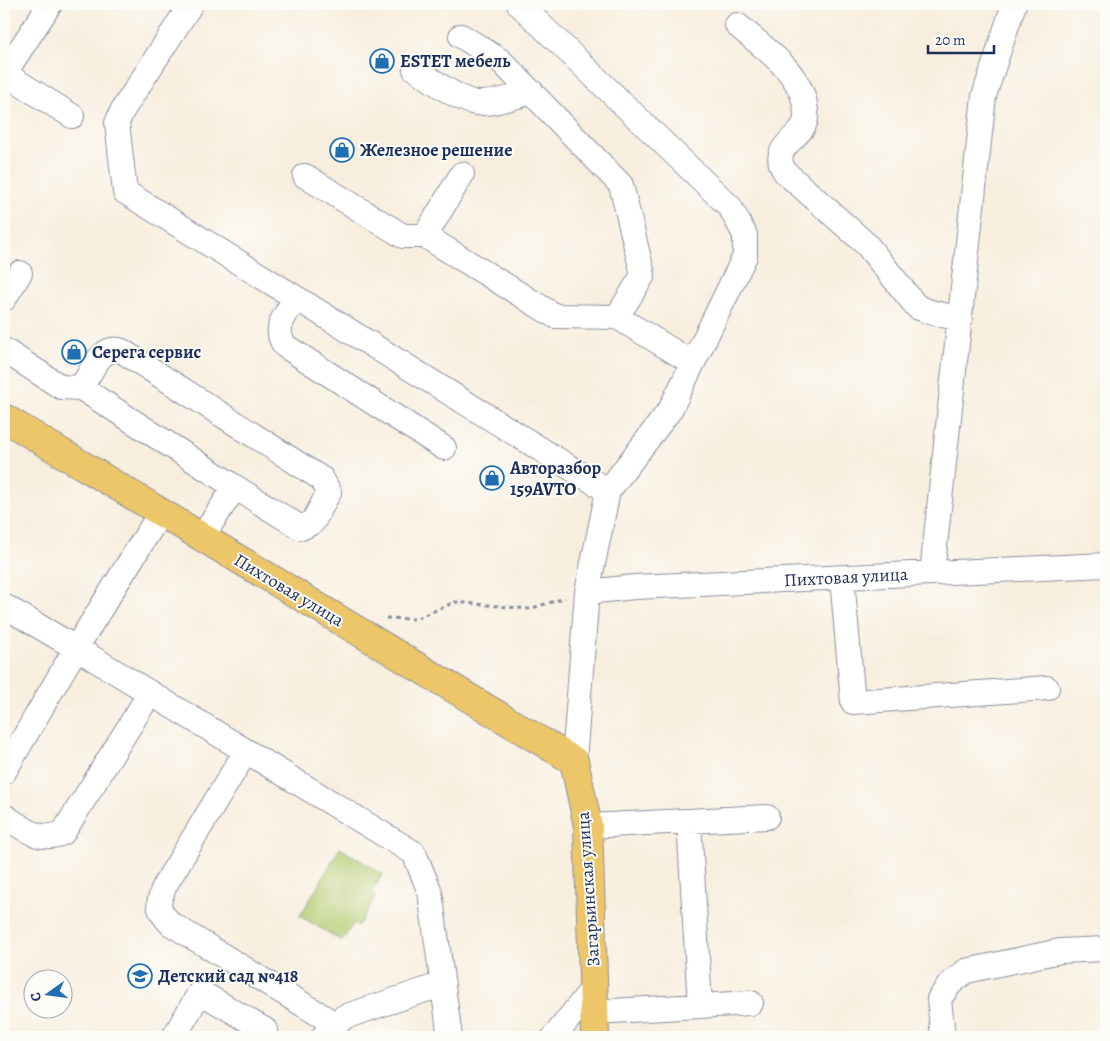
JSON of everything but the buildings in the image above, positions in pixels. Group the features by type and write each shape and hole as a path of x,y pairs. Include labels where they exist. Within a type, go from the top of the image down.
{"main road":[{"name":"Пихтовая улица","path":"4,418 574,761"},
{"name":"Загарьинская улица","path":"574,761 588,826 594,1012"}],"street":[{"path":"50,4 5,74 72,116"},
{"path":"191,4 122,111 117,123 125,192 608,490 670,410 745,256 745,235 730,207 519,4"},
{"path":"932,573 984,96 1014,4"},
{"path":"737,25 794,77 799,89 806,122 783,148 780,159 786,172 866,244 905,295 917,306 930,312 960,318"},
{"path":"461,36 501,61 621,185 643,275 617,317"},
{"path":"415,70 463,99 476,103 489,103 532,92"},
{"path":"425,236 462,174"},
{"path":"304,176 403,236 425,236 555,316 617,317 693,363"},
{"path":"4,299 20,273"},
{"path":"296,298 280,323 278,331 285,346 444,448"},
{"path":"4,350 61,387 81,388 294,526 301,528 312,522 330,492 322,479 115,348 108,349 102,354 81,388"},
{"path":"202,537 235,487"},
{"name":"Загарьинская улица","path":"574,761 587,592 608,490"},
{"path":"4,772 76,648 161,512"},
{"name":"Пихтовая улица","path":"587,592 635,587 1106,565"},
{"path":"842,578 853,702 1047,688"},
{"path":"4,606 414,853 430,892 450,1037"},
{"path":"4,816 36,836 52,838 62,833 150,693"},
{"path":"246,751 165,885 158,902 162,914 171,924 329,1031 344,1017 358,1011 442,984"},
{"path":"588,826 767,816"},
{"path":"689,821 700,1006"},
{"path":"943,1037 939,999 950,984 966,971 1060,952 1106,949"},
{"path":"174,1037 200,992 265,1030 261,1037"},
{"path":"554,1037 594,1012 751,1003"}],"path":[{"path":"379,618 415,619 456,602 529,609 587,592"}],"green space":[{"path":"340,848 383,874 371,893 376,896 358,926 353,924 342,941 300,916"}],"place":[{"name":"ESTET мебель","path":"382,61"},
{"name":"Железное решение","path":"342,150"},
{"name":"Серега сервис","path":"74,352"},
{"name":"Авторазбор 159AVTO","path":"492,478"},
{"name":"Детский сад №418","path":"140,976"}]}
